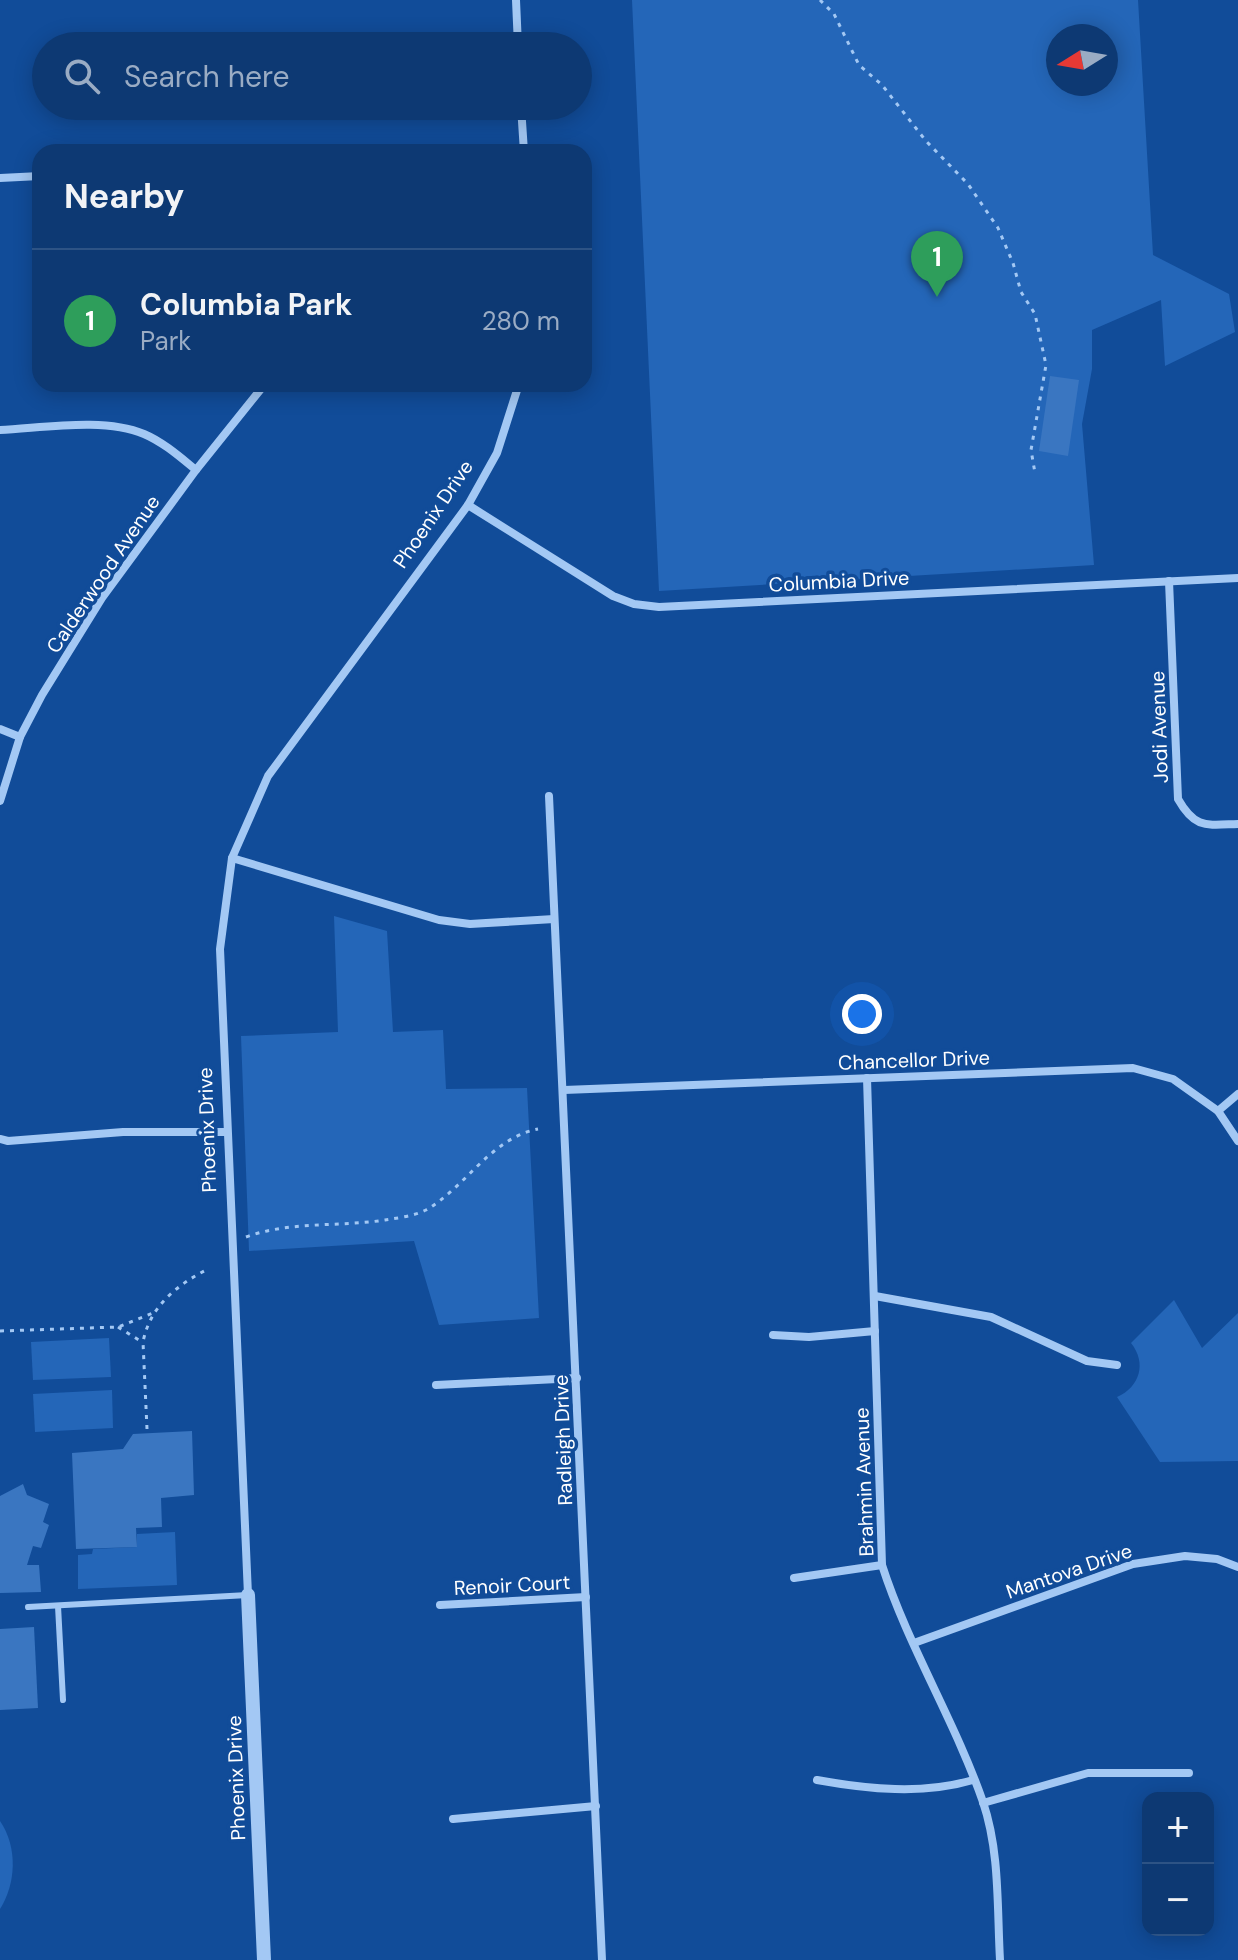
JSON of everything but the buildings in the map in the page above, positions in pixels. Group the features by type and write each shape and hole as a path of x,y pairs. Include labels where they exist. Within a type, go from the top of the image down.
{"street":[{"path":"516,0 517,32"},
{"path":"522,120 523,144"},
{"path":"0,178 32,176"},
{"name":"Calderwood Avenue","path":"0,801 20,737 102,598 196,470 259,392"},
{"name":"Phoenix Drive","path":"264,1960 220,949 232,858 268,776 468,505 497,453 517,392"},
{"path":"0,430 104,425 143,434 196,470"},
{"name":"Columbia Drive","path":"468,505 613,596 634,604 659,607 1238,578"},
{"name":"Jodi Avenue","path":"1169,581 1178,799 1188,816 1208,825 1238,824"},
{"path":"0,729 20,737"},
{"name":"Radleigh Drive","path":"549,796 602,1960"},
{"path":"232,858 439,920 470,924 554,919"},
{"name":"Chancellor Drive","path":"564,1090 1133,1068 1173,1079 1218,1111 1238,1141"},
{"name":"Brahmin Avenue","path":"867,1078 882,1565 896,1607 983,1803 995,1858 1000,1960"},
{"path":"1218,1111 1238,1094"},
{"path":"0,1139 8,1141 123,1132 226,1132"},
{"path":"875,1296 991,1317 1087,1361 1117,1365"},
{"path":"773,1335 809,1337 875,1331"},
{"path":"436,1385 577,1378"},
{"name":"Mantova Drive","path":"914,1643 1133,1564 1185,1556 1217,1559 1238,1567"},
{"path":"794,1578 882,1565"},
{"name":"Renoir Court","path":"440,1605 586,1597"},
{"path":"983,1803 1088,1773 1189,1773"},
{"path":"817,1780 860,1787 947,1788 973,1780"},
{"path":"453,1819 596,1806"}],"lane":[{"path":"28,1607 248,1595"},
{"path":"58,1606 63,1700"}],"path":[{"path":"820,0 834,14 859,65 882,85 926,141 968,184 998,228 1021,292 1035,314 1046,365 1031,450 1035,473"},
{"path":"231,1242 263,1230 358,1224 423,1212 451,1193 510,1137 538,1129"},
{"path":"0,1331 118,1327 153,1313 188,1279 208,1269"},
{"path":"147,1429 143,1342 153,1313"},
{"path":"118,1327 143,1342"}],"shaded area":[{"path":"632,0 1138,0 1153,255 1229,294 1235,332 1165,366 1161,300 1092,330 1092,369 1082,424 1094,565 659,591"},
{"path":"334,916 387,931 393,1032 443,1030 446,1089 527,1088 539,1318 439,1325 414,1241 249,1251 241,1036 338,1032"},
{"path":"1174,1300 1202,1348 1238,1313 1238,1461 1160,1462 1117,1397 1131,1387 1139,1374 1139,1358 1131,1343"},
{"path":"109,1338 111,1377 33,1380 31,1342"},
{"path":"112,1390 113,1428 35,1432 33,1394"},
{"path":"175,1532 177,1585 78,1589 78,1555 92,1554 93,1549 137,1547 137,1534"},
{"path":"0,1821 10,1842 13,1865 9,1888 0,1909"}],"place":[{"name":"Columbia Park","path":"937,297"}]}
